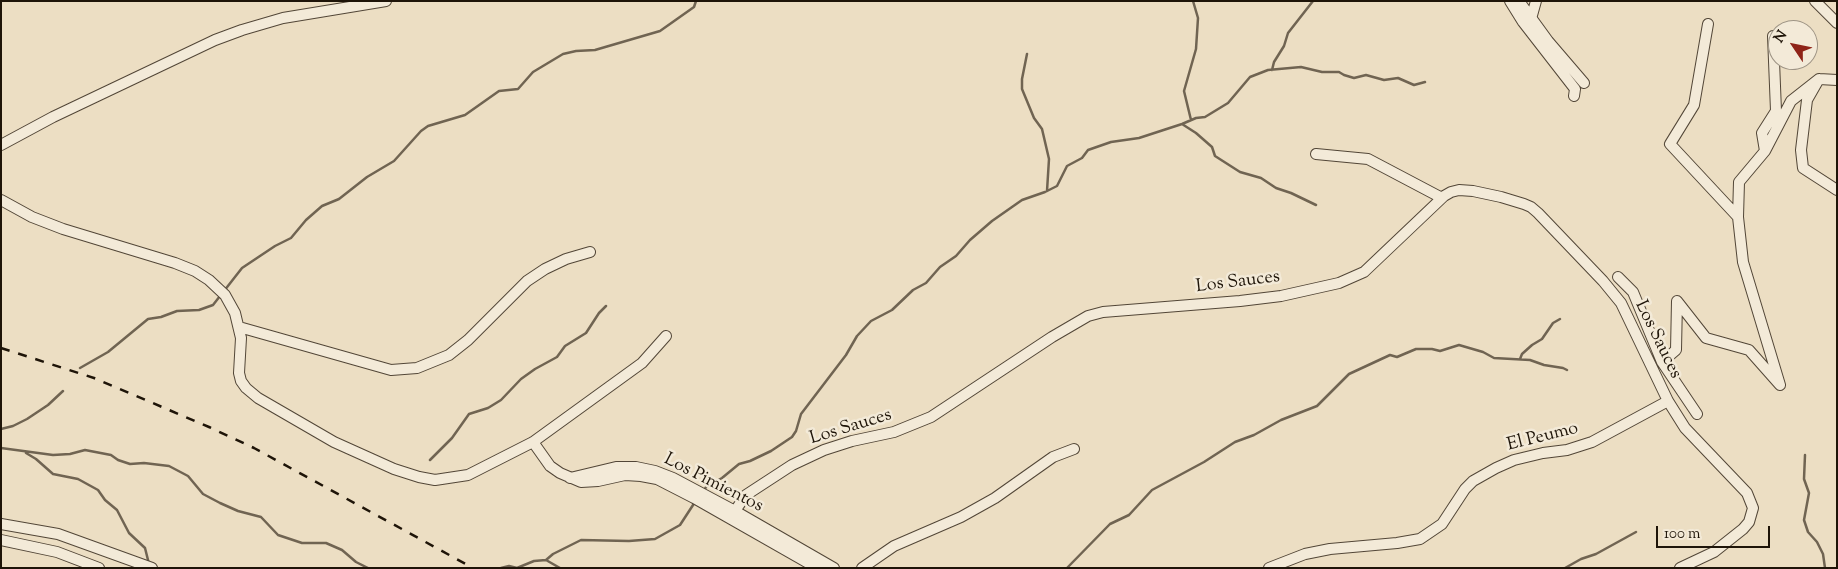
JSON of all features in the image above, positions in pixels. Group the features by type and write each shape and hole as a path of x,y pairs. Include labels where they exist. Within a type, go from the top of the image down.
{"street":[{"path":"1,144 206,45 241,25 386,1"},
{"path":"1510,1 1575,89 1574,96"},
{"path":"1519,1 1531,20 1584,83"},
{"path":"1531,20 1536,1"},
{"path":"1815,1 1837,23"},
{"path":"1708,24 1694,106 1670,144 1738,217"},
{"path":"1765,151 1762,133 1776,111 1774,70"},
{"path":"1662,362 1676,350 1677,301 1706,338 1749,350 1780,385 1742,262 1738,217 1739,182 1765,151 1790,101 1820,79 1837,80"},
{"path":"1820,79 1807,100 1801,150 1803,168 1837,190"},
{"path":"1316,154 1368,159 1442,198"},
{"name":"Los Sauces","path":"732,514 746,496 792,466 824,450 894,432 932,417 1052,337 1088,316 1102,312 1281,296 1353,278 1378,261 1442,198 1451,192 1459,190 1473,191 1524,204 1538,213 1603,281 1621,303 1668,401 1685,428 1744,488 1753,508 1749,522 1732,539 1714,552 1680,568"},
{"path":"1,200 32,217 63,229 150,255 195,271 209,280 225,295 235,312 240,338 238,373 246,388 258,398 334,442 394,469 419,477 435,480 468,475 532,442 642,363 666,336"},
{"path":"239,327 392,370 417,368 449,355 468,340 527,281 545,269 566,259 590,252"},
{"path":"1618,277 1633,292 1662,362 1697,414"},
{"name":"El Peumo","path":"1269,568 1305,554 1397,543 1420,538 1442,524 1473,481 1496,468 1514,460 1543,453 1567,450 1592,442 1668,401"},
{"name":"Los Pimientos","path":"532,442 550,466 570,478 616,466 645,468 664,474 732,514 817,568"},
{"path":"862,568 894,546 961,517 995,498 1053,457 1074,449"},
{"name":"Los Pimientos","path":"732,514 834,568"},
{"path":"1,524 58,534 152,568"},
{"path":"1,540 57,552 100,568"}],"waterway":[{"path":"224,291 242,268 275,246 291,238 306,220 322,206 339,199 367,177 394,161 421,131 428,126 465,115 499,91 518,89 533,72 563,54 595,50 660,31 694,7 696,1"},
{"path":"1191,120 1184,91 1196,49 1198,18 1193,1"},
{"path":"1272,70 1288,33 1313,1"},
{"path":"1027,54 1022,89 1034,118 1042,129 1049,159 1047,191"},
{"path":"703,491 707,486 722,478 739,464 771,451 792,437 796,431 801,414 846,355 857,336 871,321 892,310 913,290 926,283 940,267 956,256 970,240 992,221 1022,200 1057,186 1067,166 1082,158 1088,150 1111,142 1139,138 1196,118 1205,117 1228,103 1250,77 1268,70 1301,67 1322,72 1339,72 1354,78 1366,75 1384,80 1398,78 1414,85 1425,82"},
{"path":"1182,124 1212,147 1215,156 1240,172 1261,178 1276,188 1316,205"},
{"path":"80,368 108,352 148,319 161,317 177,311 199,310 213,305 220,296"},
{"path":"430,460 452,438 469,414 488,408 501,400 521,379 557,357 565,346 586,333 606,306"},
{"path":"1520,359 1522,354 1542,339 1553,323 1560,319"},
{"path":"1067,568 1110,524 1129,515 1152,490 1204,462 1235,442 1254,435 1281,420 1317,406 1349,374 1390,355 1397,357 1416,349 1440,351 1459,345 1483,352 1494,358 1530,360 1567,370"},
{"path":"1,429 13,426 27,419 48,405 63,391"},
{"path":"1,448 53,455 70,454 85,450 111,455 118,460 130,464 144,463 169,466 188,476 203,494 238,511 261,517 278,535 302,543 326,543 342,550 356,562 368,568"},
{"path":"26,453 53,474 78,479 98,490 105,500 117,510 129,533 145,548 149,564"},
{"path":"1805,455 1804,479 1809,493 1804,520 1808,532 1817,542 1823,554 1825,568"},
{"path":"546,560 553,554 581,540 629,541 655,539 680,525 695,502"},
{"path":"1565,568 1581,559 1596,554 1636,532"},
{"path":"501,568 509,566 517,568 534,561 546,560 560,568"}],"railway":[{"path":"1,348 94,378 209,427 254,448 473,568"}]}
